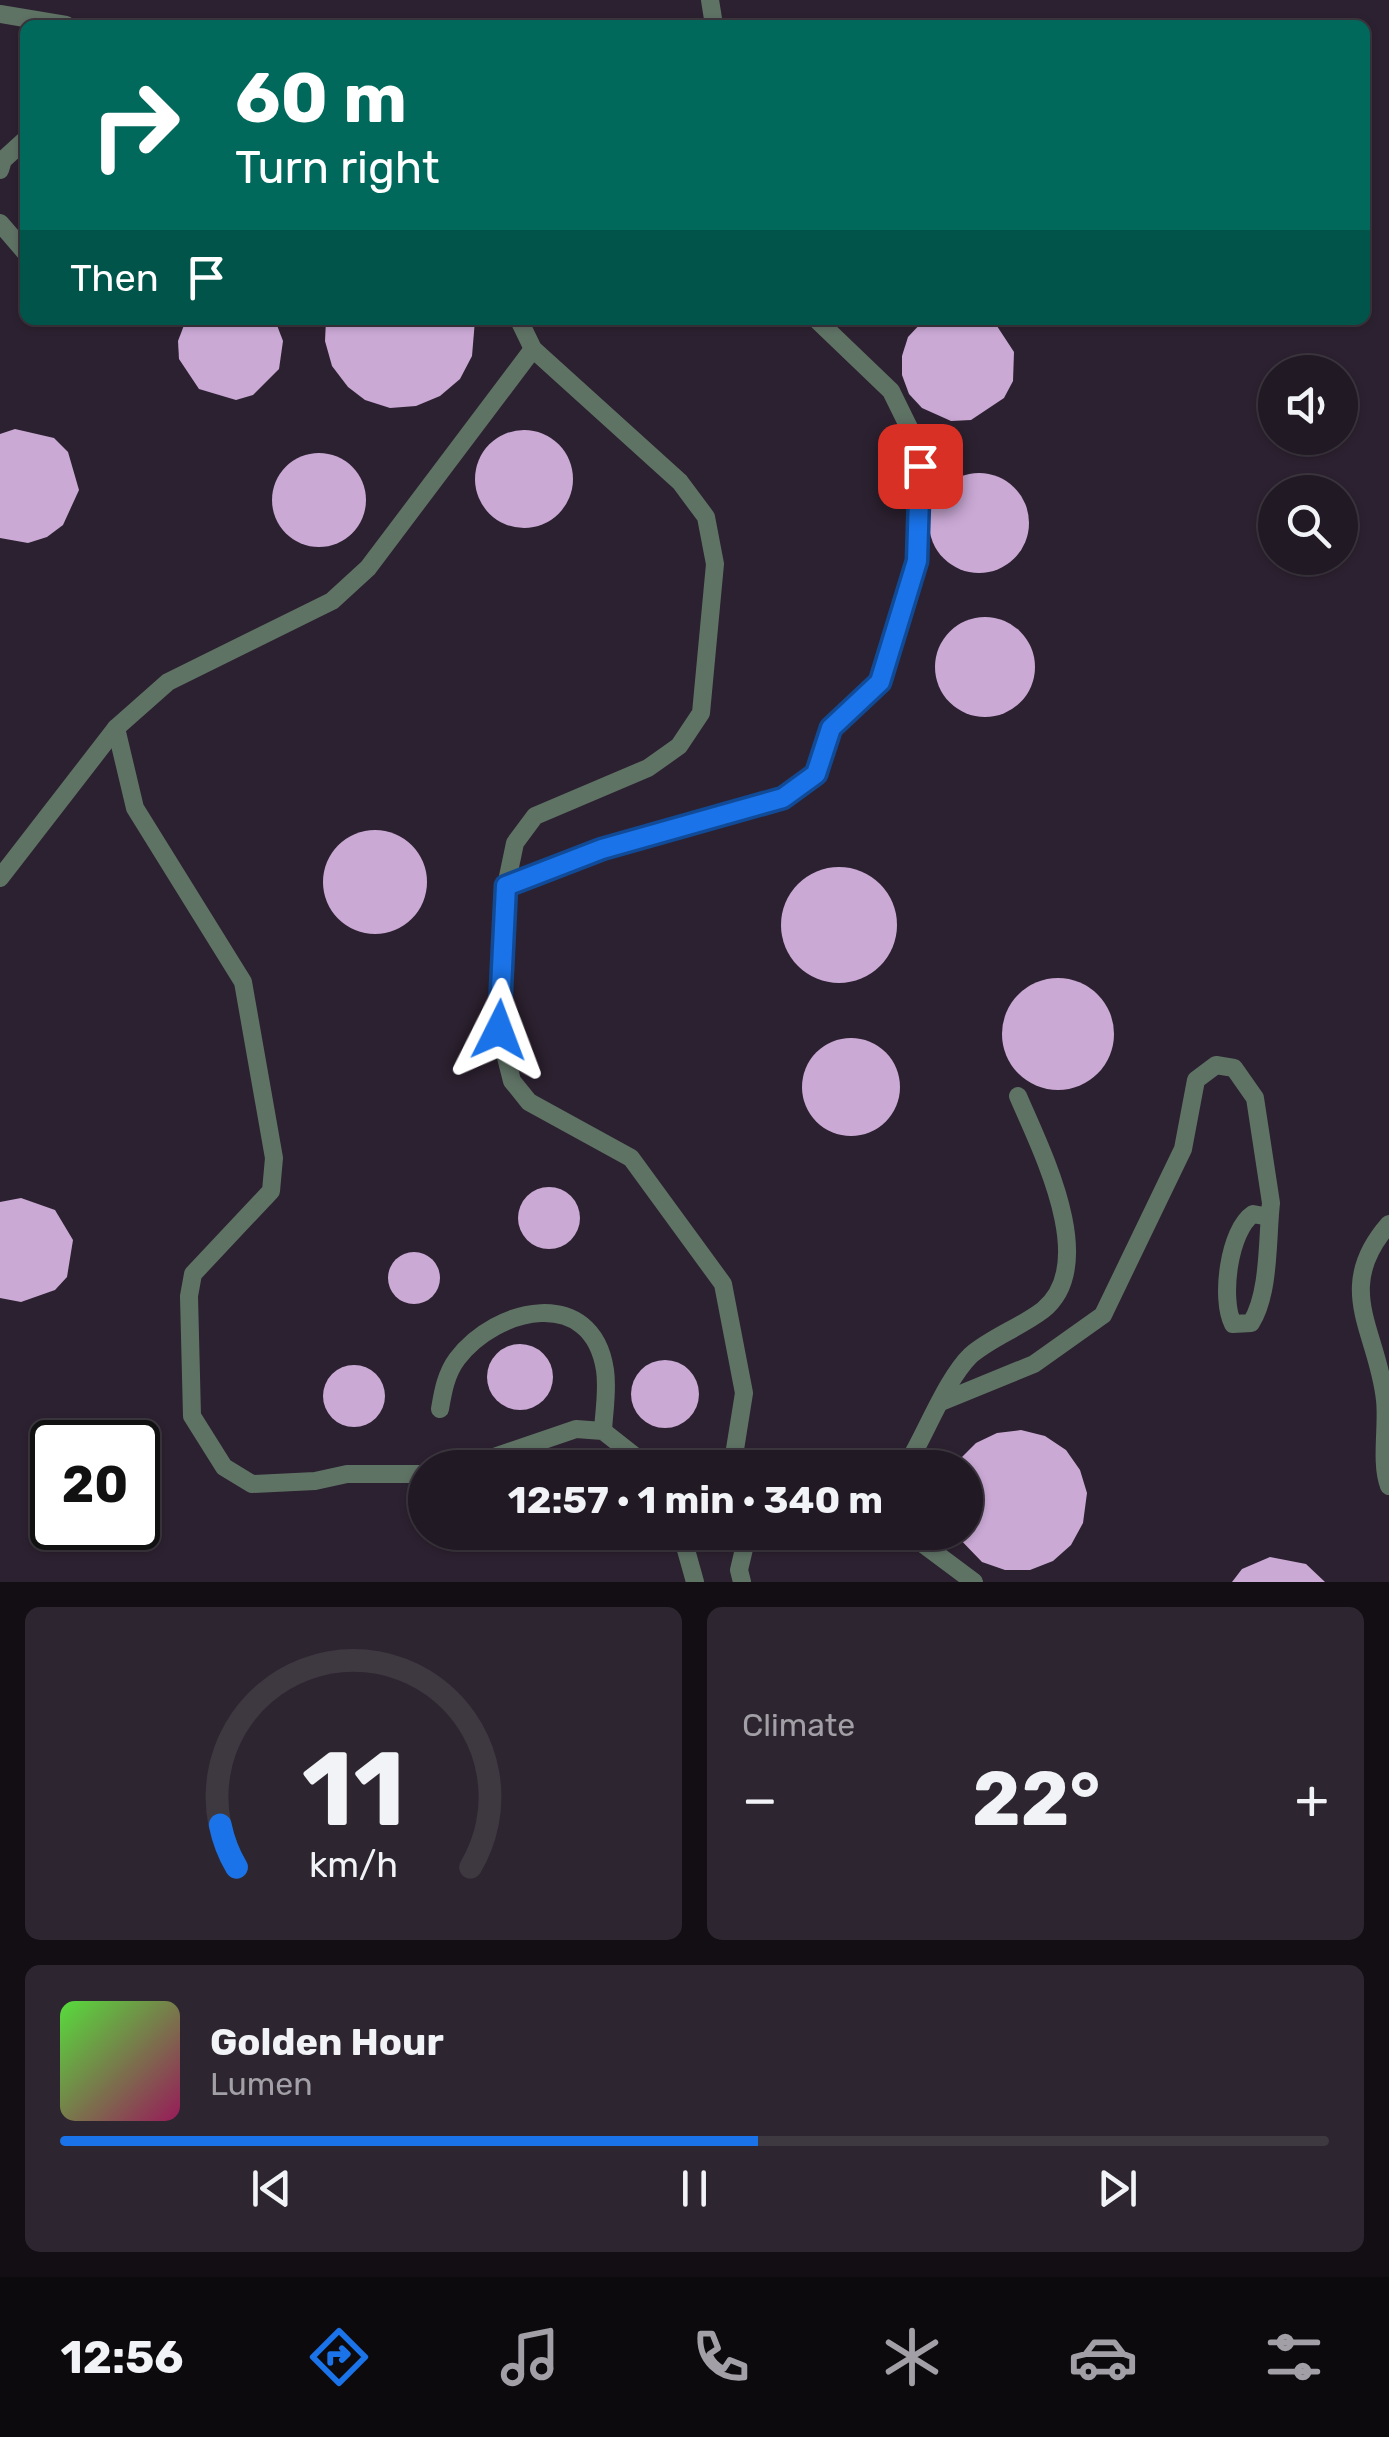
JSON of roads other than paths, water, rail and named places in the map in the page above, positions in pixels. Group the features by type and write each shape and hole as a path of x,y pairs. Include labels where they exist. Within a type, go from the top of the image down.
{"lane":[{"path":"0,14 36,20"},
{"path":"0,170 3,160 20,145"},
{"path":"0,223 20,246"},
{"path":"521,325 533,349 680,482 706,517 715,564 701,713 680,746 648,768 535,816 515,843 506,886 499,1030 512,1081 529,1102 631,1158 723,1284 737,1338 744,1393 735,1450"},
{"path":"506,886 602,849 783,798 816,774 831,728 880,682 917,561 923,486 918,446 891,391 822,325"},
{"path":"0,878 116,728 168,682 332,600 368,568 533,349"},
{"path":"116,728 135,808 243,982 274,1158 271,1191 193,1274 189,1296 192,1416 224,1468 252,1484 315,1481 346,1474 408,1474"},
{"path":"941,1402 1034,1364 1103,1315 1183,1149 1196,1080 1216,1065 1234,1068 1255,1098 1266,1149 1269,1217 1258,1313 1252,1323 1233,1324 1228,1313 1228,1291 1240,1226 1252,1214 1269,1217"},
{"path":"915,1450 970,1356 1044,1309 1066,1281 1068,1246 1050,1173 1018,1096"},
{"path":"1389,1224 1363,1262 1360,1285 1364,1328 1384,1394 1389,1486"},
{"path":"440,1409 445,1380 474,1341 523,1316 556,1312 573,1318 600,1353 606,1380 602,1432"},
{"path":"515,1450 576,1429 602,1432 626,1450"},
{"path":"686,1550 695,1582"},
{"path":"742,1582 739,1570 744,1550"},
{"path":"932,1550 974,1582"}]}
